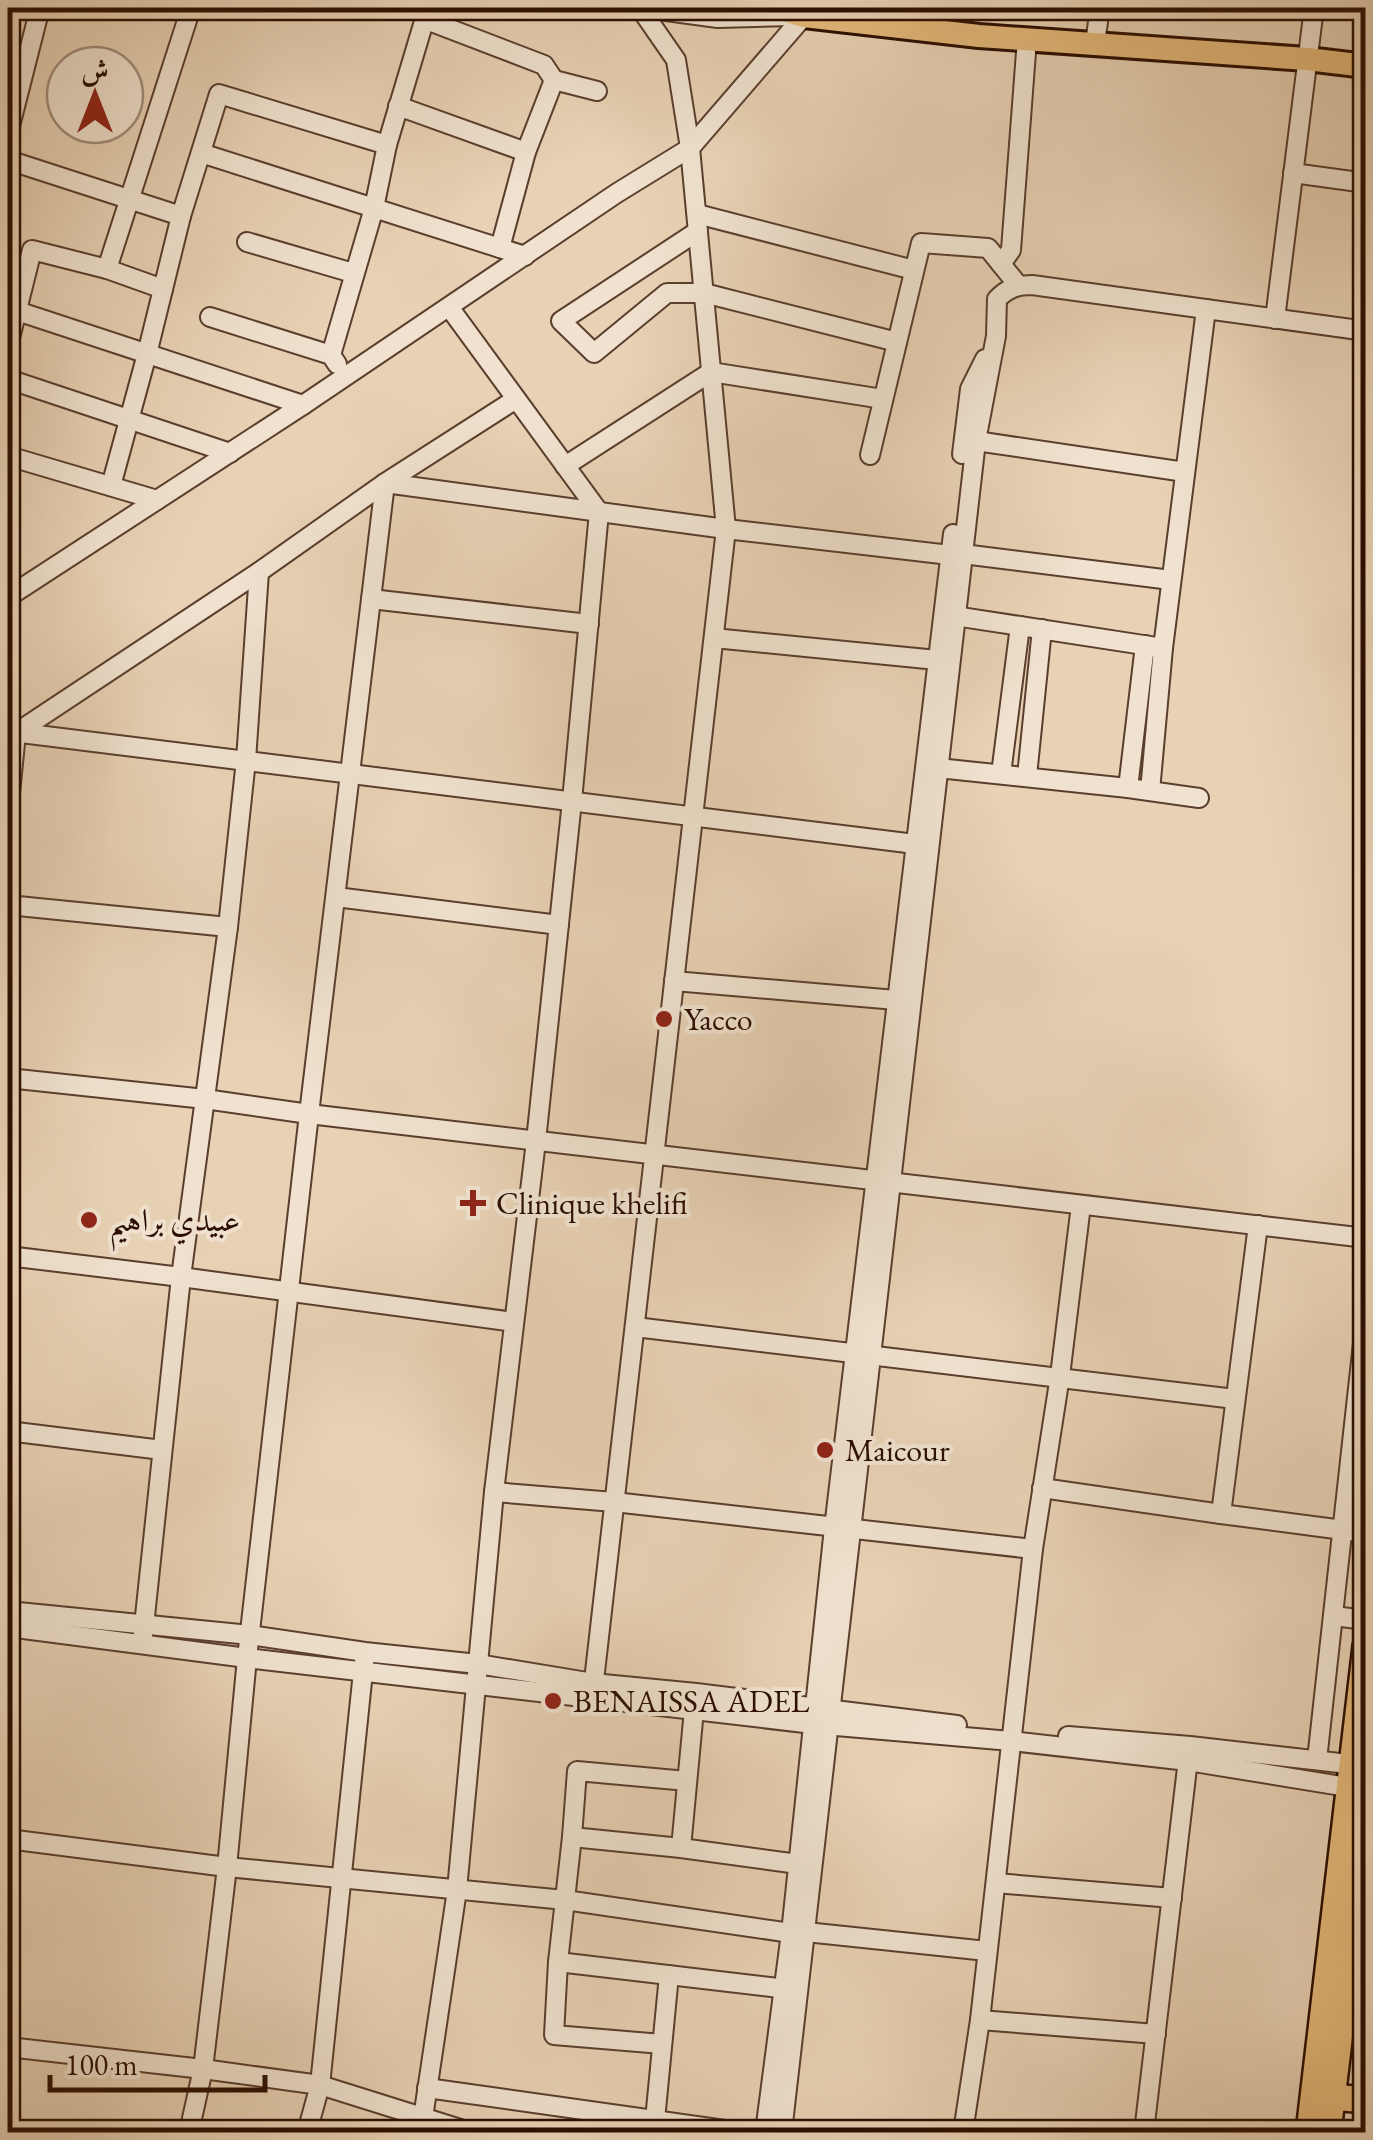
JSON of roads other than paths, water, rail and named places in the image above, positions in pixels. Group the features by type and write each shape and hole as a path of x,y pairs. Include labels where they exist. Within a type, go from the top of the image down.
{"highway":[{"path":"1309,2132 1358,1777 1366,1646"},
{"path":"1328,2132 1366,1816"},
{"path":"1332,2097 1366,2100"}],"main road":[{"path":"778,8 979,36 1366,66"}],"street":[{"path":"8,134 40,8"},
{"path":"107,270 191,8"},
{"path":"642,8 718,18 756,18 806,10"},
{"path":"593,1691 726,529 690,148 676,60 642,8"},
{"path":"1095,43 1100,8"},
{"path":"1276,318 1314,8"},
{"path":"8,597 303,406 616,193 690,148 806,10"},
{"path":"331,355 426,14 544,65 554,80 597,92"},
{"path":"1001,264 1011,250 1027,39"},
{"path":"500,248 526,152 554,80"},
{"path":"111,486 181,216 219,94 387,145"},
{"path":"398,106 526,152"},
{"path":"201,153 525,256"},
{"path":"8,160 181,216"},
{"path":"1294,173 1366,183"},
{"path":"897,342 704,293 667,293 594,354 561,321 697,223 914,270"},
{"path":"247,242 353,273"},
{"path":"870,454 921,242 988,248 1018,285"},
{"path":"8,346 12,310 32,250 163,289"},
{"path":"766,2132 791,1990 883,1181 938,768 949,616 996,336 996,299 1018,285 1054,288 1366,331"},
{"path":"423,2118 457,1890 494,1492 536,1141 599,512 448,307"},
{"path":"1128,788 1154,647 1171,580 1206,309"},
{"path":"12,310 303,406"},
{"path":"210,317 331,355 346,376"},
{"path":"957,554 970,388 996,336"},
{"path":"565,466 712,372 883,399"},
{"path":"8,379 230,453"},
{"path":"12,732 516,399"},
{"path":"976,441 1185,472"},
{"path":"8,456 158,500"},
{"path":"385,484 726,529 1171,580"},
{"path":"189,2132 203,2068 228,1866 247,1658 385,484"},
{"path":"142,1644 181,1276 228,927 246,760 259,572"},
{"path":"372,599 588,624"},
{"path":"949,616 1154,647"},
{"path":"883,1181 896,1000 938,660 949,616"},
{"path":"1000,774 1020,626"},
{"path":"1026,776 1042,630"},
{"path":"714,638 938,660"},
{"path":"1150,791 1154,647"},
{"path":"12,732 915,844"},
{"path":"8,814 12,732"},
{"path":"938,768 1199,798"},
{"path":"336,898 559,925"},
{"path":"8,906 228,927"},
{"path":"674,981 896,1000"},
{"path":"8,1078 1366,1238"},
{"path":"963,2132 980,2020 1032,1549 1082,1205"},
{"path":"1220,1514 1258,1225"},
{"path":"8,1256 514,1322"},
{"path":"1317,1760 1362,1385 1366,1316"},
{"path":"635,1327 1235,1399"},
{"path":"8,1431 162,1450"},
{"path":"1042,1488 1366,1533"},
{"path":"494,1492 1032,1549"},
{"path":"8,1611 250,1635 477,1685 593,1691 1189,1753 1317,1760 1358,1777"},
{"path":"1333,1616 1366,1620"},
{"path":"8,1627 247,1658 478,1664 593,1691"},
{"path":"307,2132 320,2084 364,1661"},
{"path":"681,1848 695,1701"},
{"path":"798,1932 798,1864 821,1717"},
{"path":"1189,1753 1358,1777"},
{"path":"1144,2132 1189,1753"},
{"path":"662,2044 554,2035 564,1900 577,1771 688,1781"},
{"path":"572,1837 798,1864"},
{"path":"8,1838 987,1951"},
{"path":"996,1883 1172,1898"},
{"path":"558,1962 791,1990"},
{"path":"655,2120 670,1975"},
{"path":"782,2132 791,1990"},
{"path":"980,2020 1156,2034"},
{"path":"8,2047 320,2084 464,2132"},
{"path":"427,2088 739,2132"}],"place":[{"name":"Yacco","path":"664,1019"},
{"name":"Clinique khelifi","path":"473,1203"},
{"name":"عبيدي براهيم","path":"89,1220"},
{"name":"Maicour","path":"825,1450"},
{"name":"BENAISSA ADEL","path":"553,1701"}]}
